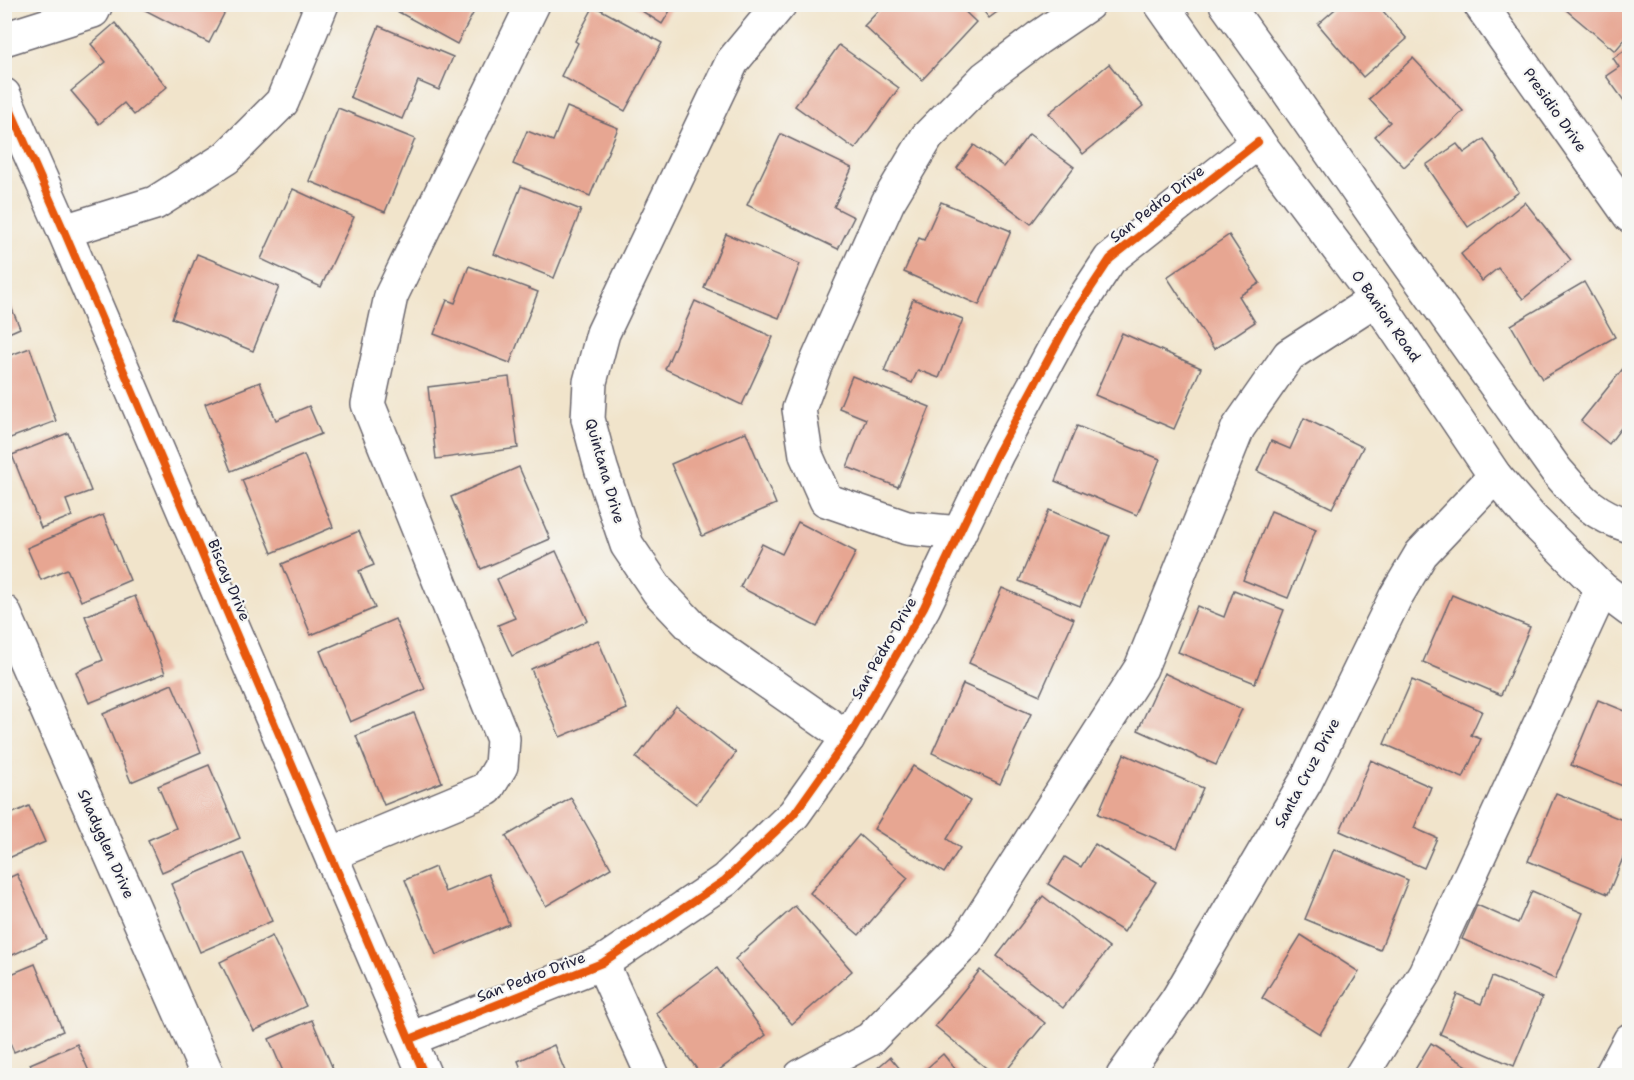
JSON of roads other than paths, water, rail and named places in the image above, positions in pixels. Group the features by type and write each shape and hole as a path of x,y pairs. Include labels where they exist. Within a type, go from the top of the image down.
{"street":[{"path":"4,39 93,11 96,4"},
{"path":"64,231 156,203 226,158 282,102 322,4"},
{"path":"331,854 487,789 501,766 503,739 368,404 391,296 533,4"},
{"name":"Quintana Drive","path":"780,4 732,62 603,333 590,382 588,419 601,468 627,545 658,591 699,634 848,738"},
{"path":"959,533 907,528 826,500 806,455 799,409 888,201 927,137 985,78 1088,4"},
{"name":"O Banion Road","path":"1161,4 1258,142 1376,299 1495,476 1531,518 1602,589 1629,610"},
{"path":"1226,4 1556,470 1586,504 1609,519 1629,526"},
{"name":"Presidio Drive","path":"1480,4 1629,216"},
{"name":"Biscay Drive","path":"4,95 425,1076"},
{"name":"San Pedro Drive","path":"410,1039 602,963 725,880 794,814 848,738 924,607 997,454 1069,321 1110,259 1258,142"},
{"path":"801,1076 870,1039 966,942 1141,668 1238,428 1289,355 1376,299"},
{"name":"Santa Cruz Drive","path":"1123,1076 1177,1000 1306,781 1395,598 1421,554 1495,476"},
{"path":"1361,1076 1425,973 1602,589"},
{"name":"Shadyglen Drive","path":"4,612 208,1076"},
{"path":"602,963 653,1076"},
{"path":"1611,1076 1629,1040"}]}
